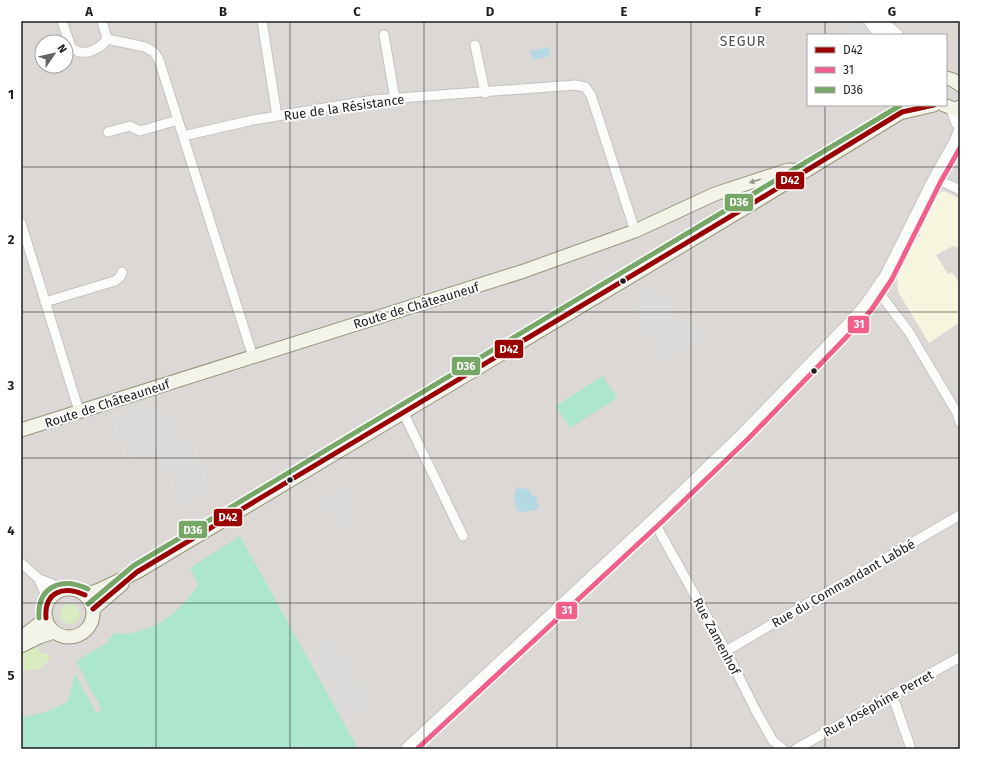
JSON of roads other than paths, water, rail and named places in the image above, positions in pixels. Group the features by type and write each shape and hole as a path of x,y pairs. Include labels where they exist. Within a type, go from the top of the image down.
{"main road":[{"path":"85,595 137,572 806,171 911,106"},
{"path":"902,112 929,106"},
{"name":"Route de Châteauneuf","path":"21,430 524,271 635,231 715,194 788,170 806,171"},
{"path":"93,609 137,572"},
{"path":"65,589 72,589 85,595 90,600 93,609 92,622 88,629 83,634 68,638 54,632 49,627 46,618 46,607 52,596 65,589"},
{"path":"21,638 46,618"},
{"path":"21,646 39,637 54,632"}],"street":[{"path":"62,21 71,47 80,52 93,50 103,46 107,39 102,21"},
{"path":"262,21 277,116"},
{"path":"870,21 879,34"},
{"path":"880,21 896,34"},
{"path":"384,35 395,99"},
{"path":"107,39 145,47 154,52 162,69 253,357"},
{"path":"475,46 485,92"},
{"name":"Rue de la Résistance","path":"183,136 253,120 373,100 575,86 585,87 594,102 635,231"},
{"path":"952,107 957,122 960,126"},
{"path":"108,132 130,126 140,131 178,120"},
{"path":"407,749 421,744 744,434 854,319 886,276 935,178 956,141 960,130"},
{"path":"935,178 960,190"},
{"path":"21,223 79,411"},
{"path":"45,302 115,281 120,277 122,272"},
{"path":"877,290 909,332 957,413 960,422"},
{"path":"403,412 463,536"},
{"name":"Rue du Commandant Labbé","path":"726,651 960,516"},
{"name":"Rue Zamenhof","path":"653,520 726,651 773,741 784,749"},
{"path":"21,563 39,579 65,589"},
{"path":"39,579 48,601"},
{"name":"Rue Joséphine Perret","path":"796,749 960,657"},
{"path":"892,694 911,749"}],"water":[{"path":"548,47 550,56 533,60 530,51"},
{"path":"517,487 530,490 531,494 536,497 539,509 524,512 517,511 514,496"}],"district":[{"name":"SEGUR","path":"743,41"}]}
